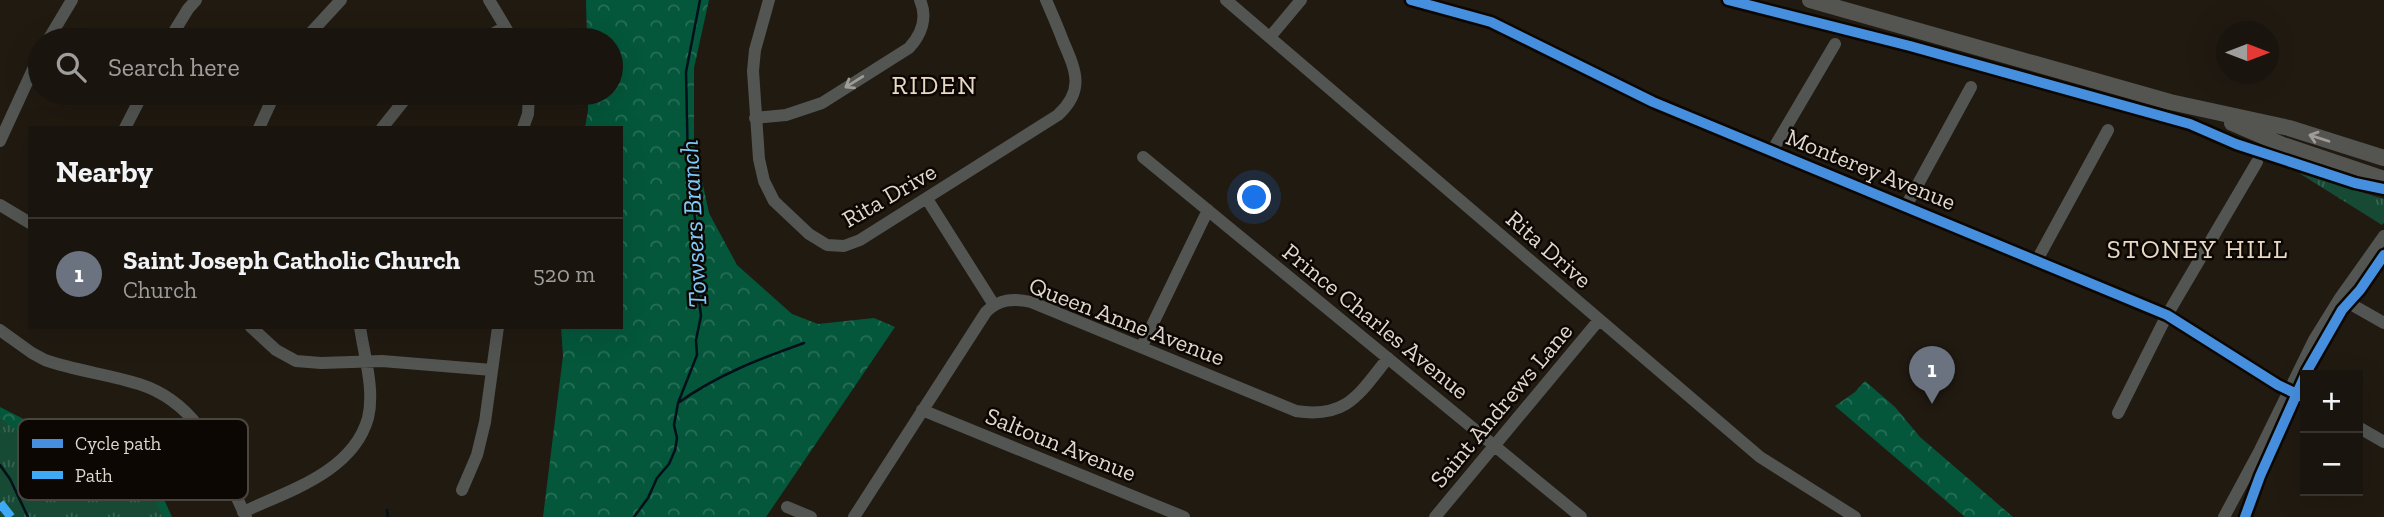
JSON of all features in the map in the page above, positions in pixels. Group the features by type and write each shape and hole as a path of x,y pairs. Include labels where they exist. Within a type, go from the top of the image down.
{"main road":[{"path":"1810,0 2201,110 2289,128 2384,158"},
{"path":"2201,110 2283,145 2384,179"}],"street":[{"path":"55,28 72,0"},
{"path":"176,28 196,0"},
{"path":"315,28 341,0"},
{"path":"489,0 505,27"},
{"name":"Rita Drive","path":"769,0 755,50 753,71 759,159 764,181 774,201 809,234 827,244 844,246 860,240 927,199 1058,116 1068,106 1077,83 1075,68 1046,0"},
{"path":"755,118 786,115 822,103 909,48 918,37 923,22 920,0"},
{"name":"Rita Drive","path":"1226,0 1760,457 1846,515"},
{"path":"1270,37 1301,0"},
{"name":"Monterey Avenue","path":"1412,0 1491,22 1621,87 2167,315 2278,385 2300,395"},
{"path":"1772,151 1835,44"},
{"path":"0,141 28,80"},
{"path":"1906,206 1971,88"},
{"path":"126,126 137,105"},
{"path":"260,126 270,105"},
{"path":"384,126 400,105"},
{"path":"524,126 528,105"},
{"path":"2037,260 2108,130"},
{"name":"Prince Charles Avenue","path":"1143,157 1581,517"},
{"path":"2118,413 2167,315 2258,162"},
{"path":"927,199 994,304"},
{"path":"0,205 28,222"},
{"path":"1142,346 1208,211"},
{"path":"2224,517 2289,389 2340,298 2384,236"},
{"path":"2340,298 2384,323"},
{"name":"Queen Anne Avenue","path":"855,517 922,410 986,312 994,304 1018,299 1031,302 1296,411 1328,413 1343,407 1359,394 1388,358"},
{"name":"Saint Andrews Lane","path":"1435,517 1599,320"},
{"path":"253,329 276,350 296,361 365,361 492,370"},
{"path":"244,514 321,474 341,461 356,442 368,418 369,390 360,329"},
{"path":"462,490 478,454 498,329"},
{"path":"0,330 45,360 139,384 163,394 183,407 194,419"},
{"name":"Saltoun Avenue","path":"922,410 1184,517"},
{"path":"2363,431 2384,442"},
{"path":"787,507 811,517"}],"green space":[{"path":"586,0 709,0 694,68 694,143 709,213 737,265 792,314 818,324 874,318 895,327 766,517 543,517 563,356 561,329 623,329 623,126 585,126 588,105 623,105 623,28 587,28"},
{"path":"2299,173 2384,199 2384,223 2382,225"},
{"path":"1865,381 1895,407 1920,437 2013,517 1965,517 1835,406"},
{"path":"0,407 24,419 18,419 18,500 164,500 172,517 0,517"},
{"path":"0,418 18,431 18,500 155,500 163,517 0,517"}],"waterway":[{"name":"Towsers Branch","path":"634,517 648,498 657,478 669,464 675,450 677,438 674,425 678,403 697,355 696,340 701,316 697,285 701,262 688,168 686,72 700,0"},
{"path":"678,403 723,376 804,343"},
{"path":"0,465 18,496"},
{"path":"20,500 28,517"},
{"path":"387,510 388,517"}],"marked path":[{"path":"0,503 11,517"}],"cycle path":[{"path":"1411,0 1491,22 1653,102 2167,315 2278,385 2300,396"},
{"path":"1728,0 1910,46 2190,124 2236,144 2355,183 2384,189"},
{"path":"2245,517 2260,476 2307,371 2342,310 2360,290 2384,255"}],"place":[{"name":"Saint Joseph Catholic Church","path":"1932,404"}],"district":[{"name":"RIDEN","path":"935,85"},
{"name":"STONEY HILL","path":"2198,249"}]}
